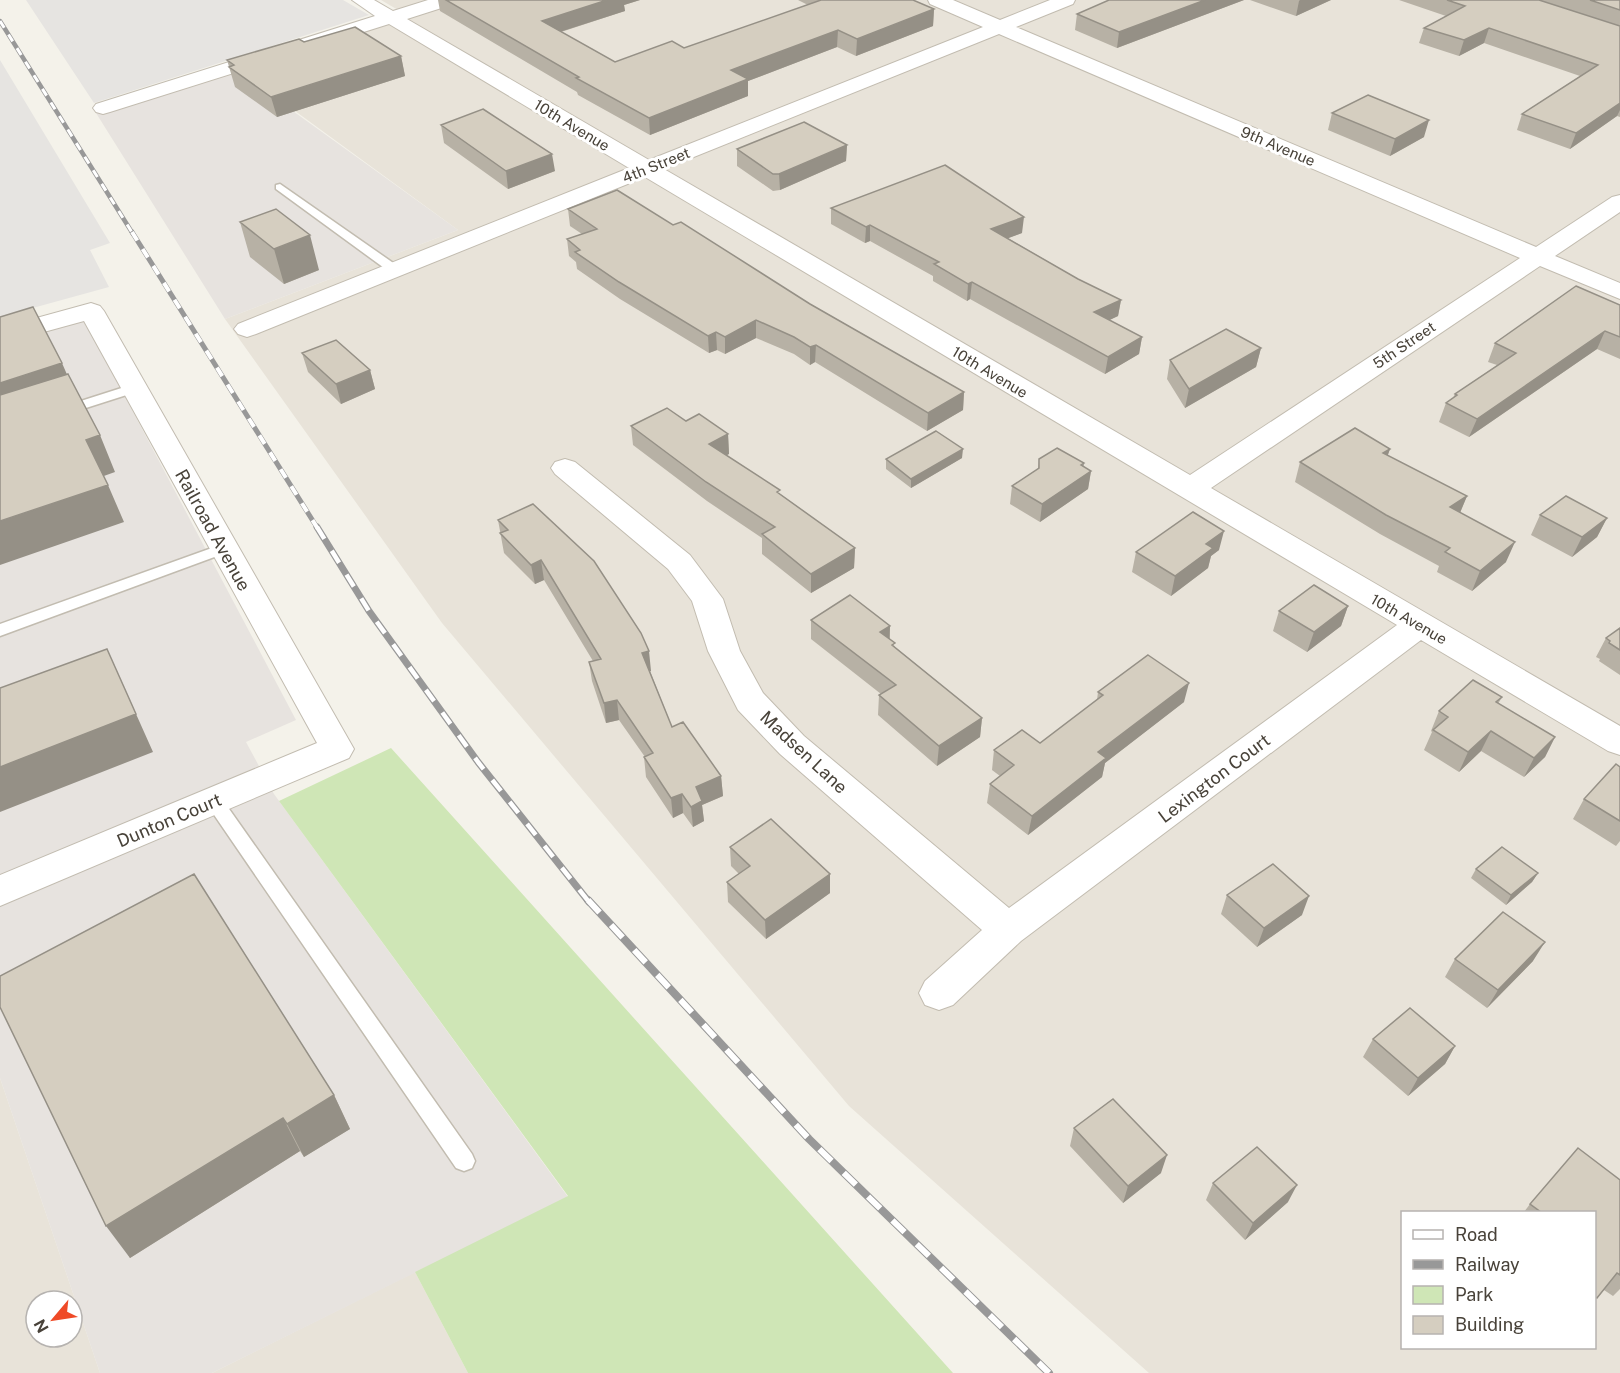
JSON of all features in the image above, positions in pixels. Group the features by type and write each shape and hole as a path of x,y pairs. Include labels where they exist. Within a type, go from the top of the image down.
{"street":[{"name":"10th Avenue","path":"361,0 1620,742"},
{"path":"103,108 447,0"},
{"name":"9th Avenue","path":"936,0 1620,292"},
{"name":"4th Street","path":"247,330 1066,0"},
{"name":"5th Street","path":"1189,489 1620,202"},
{"name":"Railroad Avenue","path":"0,336 91,311 338,749"},
{"name":"Madsen Lane","path":"565,468 679,562 707,599 724,651 750,701 792,745 1008,930"},
{"name":"Lexington Court","path":"939,993 1008,930 1419,625"},
{"name":"Dunton Court","path":"0,891 338,749"}],"lane":[{"path":"280,187 395,270"},
{"path":"56,413 134,388"},
{"path":"0,630 224,549"},
{"path":"214,801 464,1161"}],"shaded area":[{"path":"26,0 343,0 369,15 94,103"},
{"path":"381,0 1620,0 1620,1373 1149,1373 849,1106 442,623 225,319 458,230 239,70 410,17"},
{"path":"0,60 110,243 90,250 109,287 0,317"},
{"path":"236,70 458,230 225,319 96,113"},
{"path":"85,321 296,720 246,742 274,794 568,1197 212,1373 100,1373 84,1326 84,1289 72,1289 0,1078 0,344"},
{"path":"0,1078 72,1289 24,1289 24,1349 84,1349 84,1326 100,1373 0,1373"},
{"path":"415,1272 468,1373 212,1373"}],"green space":[{"path":"391,748 953,1373 468,1373 415,1272 568,1196 279,801"}],"building":[{"path":"446,0 607,0 542,21 615,62 672,41 684,48 821,0 913,0 934,9 857,39 838,30 731,70 748,79 649,118 576,78 579,77"},
{"path":"1109,0 1205,0 1119,32 1077,14"},
{"path":"1447,0 1539,0 1620,26 1620,103 1576,133 1522,114 1598,65 1489,28 1464,40 1424,28 1465,6"},
{"path":"1590,0 1620,0 1620,10"},
{"path":"355,27 401,56 271,97 229,67 234,65 227,60 299,39 304,42"},
{"path":"1368,95 1429,120 1395,139 1332,113"},
{"path":"483,109 552,154 506,171 441,125"},
{"path":"804,122 847,145 779,174 773,174 737,149"},
{"path":"945,165 1024,217 991,229 1078,279 1121,300 1094,312 1142,337 1108,357 972,282 968,284 934,264 939,262 870,225 866,227 831,208"},
{"path":"617,190 673,225 681,222 810,304 964,392 928,413 816,345 810,347 756,320 725,337 716,332 708,336 619,282 575,252 580,250 567,239 597,229 568,209"},
{"path":"276,209 310,235 274,249 240,222"},
{"path":"1576,286 1620,305 1620,337 1605,331 1477,419 1446,403 1457,395 1455,394 1516,353 1495,343"},
{"path":"33,307 62,363 0,383 0,317"},
{"path":"1226,329 1261,348 1189,389 1170,360"},
{"path":"336,340 370,370 336,384 302,353"},
{"path":"68,374 100,435 86,440 108,485 0,521 0,395"},
{"path":"667,408 686,421 699,414 728,434 709,444 780,490 777,492 855,548 811,574 762,534 775,527 706,482 631,426"},
{"path":"1355,428 1390,449 1383,453 1467,496 1450,507 1515,542 1480,571 1445,552 1450,548 1386,515 1300,462"},
{"path":"936,431 963,449 911,479 886,459"},
{"path":"1057,448 1084,463 1081,465 1091,471 1042,504 1012,486 1039,468 1039,459"},
{"path":"1566,496 1607,518 1582,537 1540,515"},
{"path":"533,504 594,561 641,633 649,651 642,653 672,727 683,722 721,776 696,787 702,801 691,807 682,794 671,798 644,757 653,753 617,700 604,703 589,662 601,659 541,560 531,565 500,533 508,530 498,520"},
{"path":"1193,512 1224,531 1206,544 1213,548 1175,576 1136,552"},
{"path":"1314,585 1348,606 1314,632 1279,611"},
{"path":"850,595 890,626 880,632 895,643 892,645 982,718 939,746 879,695 896,685 811,620"},
{"path":"1620,628 1620,650 1609,643 1610,641 1606,638"},
{"path":"107,649 136,714 0,767 0,688"},
{"path":"1148,655 1189,683 1098,752 1106,758 1032,816 990,784 1014,765 994,750 1022,730 1040,743 1103,695 1098,692"},
{"path":"1473,680 1502,697 1496,702 1555,737 1534,758 1491,731 1468,752 1433,730 1448,717 1439,711"},
{"path":"1616,764 1620,767 1620,821 1584,799"},
{"path":"771,819 830,874 765,920 727,882 750,866 730,847"},
{"path":"1502,847 1538,873 1511,895 1476,869"},
{"path":"1273,864 1309,896 1264,928 1227,895"},
{"path":"194,874 334,1095 287,1124 283,1118 106,1226 0,1007 0,976"},
{"path":"1503,912 1545,942 1498,990 1455,959"},
{"path":"1410,1008 1455,1046 1418,1078 1373,1039"},
{"path":"1113,1099 1167,1155 1128,1186 1074,1128"},
{"path":"1257,1147 1297,1185 1253,1223 1213,1183"},
{"path":"1578,1148 1620,1180 1620,1275 1617,1273 1597,1298 1596,1211 1540,1211 1530,1204"}],"railway":[{"path":"0,21 133,234"},
{"path":"132,232 318,529"},
{"path":"317,527 369,611 478,762 589,902"},
{"path":"588,900 809,1139 1049,1373"}]}
